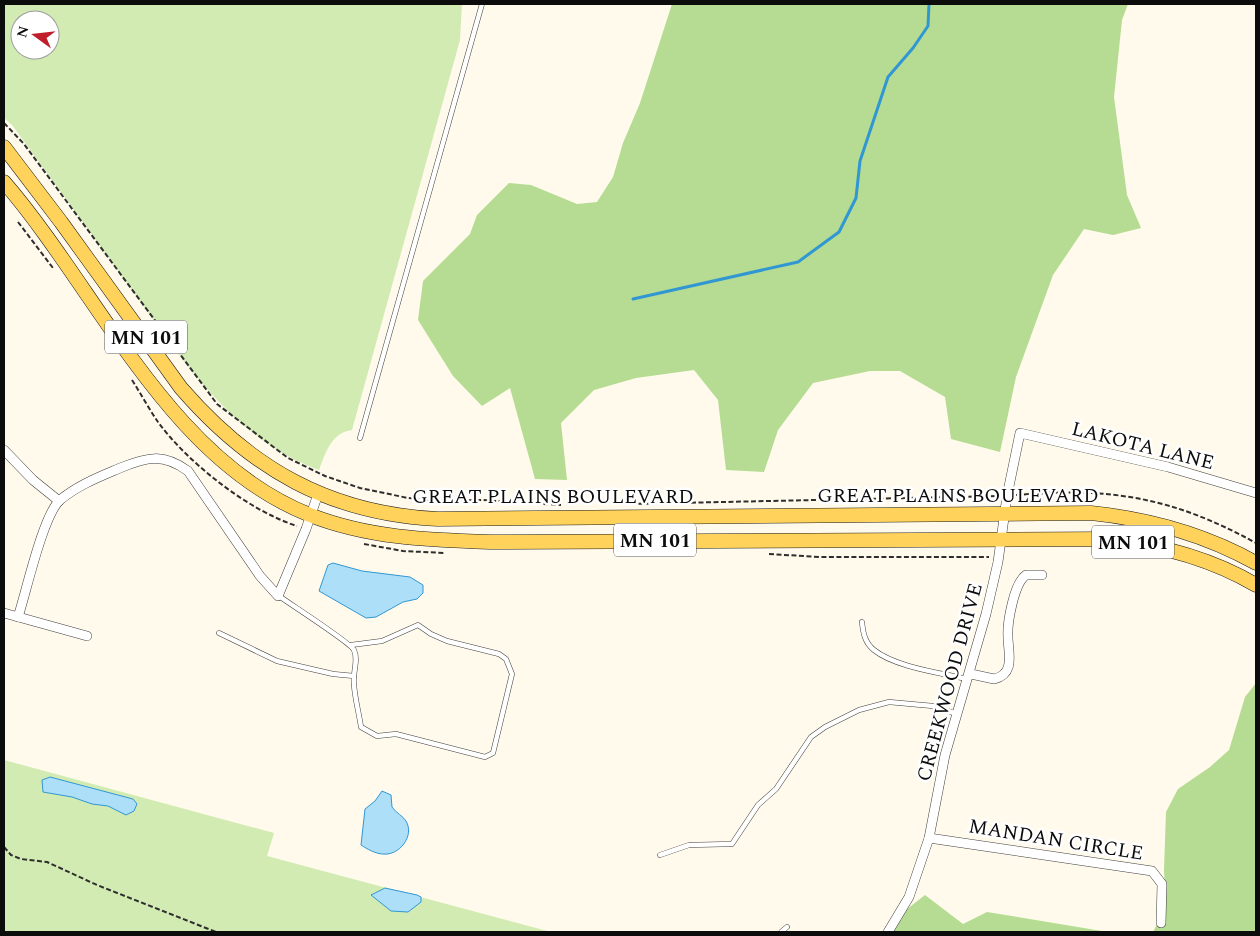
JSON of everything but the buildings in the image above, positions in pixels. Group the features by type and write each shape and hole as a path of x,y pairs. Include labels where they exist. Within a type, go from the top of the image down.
{"main road":[{"name":"GREAT PLAINS BOULEVARD","path":"4,147 61,222 181,388 203,412 255,458 288,479 344,504 378,512 438,519 1091,513 1151,521 1210,540 1256,563"},
{"name":"MN 101","path":"4,182 156,390 186,426 206,447 257,486 309,522 374,534 440,540 1091,538 1151,545 1216,565 1256,585"}],"street":[{"name":"LAKOTA LANE","path":"1020,433 1168,467 1256,494"},
{"name":"CREEKWOOD DRIVE","path":"888,932 910,897 929,838 945,755 970,676 999,557 1007,496 1020,433"},
{"path":"4,450 33,480 58,501"},
{"path":"18,618 46,525 58,501 83,484 144,458 160,458 174,463 193,477 260,576 278,596 309,522 318,494"},
{"path":"970,676 994,679 1002,676 1006,671 1010,661 1008,622 1018,583 1026,575 1042,575"},
{"path":"4,613 87,636"},
{"name":"MANDAN CIRCLE","path":"929,838 1152,872 1162,884 1161,923"}],"lane":[{"path":"360,438 482,4"},
{"path":"278,596 352,645 382,641 418,626 448,641 499,654 506,659 512,674 493,753 485,757 396,734 377,736 361,727 353,683 356,660 352,645"},
{"path":"862,622 863,636 873,650 894,660 970,676"},
{"path":"219,633 277,661 333,674 354,676"},
{"path":"660,855 690,845 732,844 758,804 776,789 811,738 825,727 859,710 890,702 898,702 934,706 958,714"},
{"path":"781,932 787,927"}],"path":[{"path":"4,123 24,144 217,404 280,453 301,466 334,479 360,488 408,498 436,501 482,500 566,505"},
{"path":"19,222 53,269"},
{"path":"129,376 164,429 220,483 273,517 309,522"},
{"path":"624,504 1007,496 1094,492 1121,494 1172,505 1224,525 1256,543"},
{"path":"362,544 403,552 450,554"},
{"path":"767,554 820,557 999,557"},
{"path":"4,848 11,855 21,859 47,862 97,885 216,932"}],"green space":[{"path":"4,4 462,4 460,40 352,430 334,439 327,450 319,470 287,456 258,437 232,415 208,390 165,335 12,125 4,118"},
{"path":"672,4 1128,4 1122,20 1114,97 1127,195 1141,228 1113,235 1084,229 1053,275 1016,377 1000,452 951,439 945,397 900,371 870,371 813,383 778,430 764,472 726,470 718,400 694,370 636,378 594,390 561,423 567,480 535,479 510,388 482,406 453,376 418,320 423,281 470,234 477,215 509,183 531,185 577,204 597,202 613,177 623,143 640,103"},
{"path":"1256,683 1256,932 1153,932 1166,906 1164,870 1166,812 1178,789 1210,767 1229,750 1245,697"},
{"path":"4,760 274,833 267,856 551,932 4,932"},
{"path":"925,895 963,924 987,912 1108,932 892,932 897,917"}],"water":[{"path":"333,563 362,571 410,577 423,585 423,593 417,599 403,602 376,617 366,618 319,591 328,565"},
{"path":"50,777 133,799 137,804 134,811 126,815 108,806 43,792 42,780"},
{"path":"382,791 391,795 392,807 405,819 408,827 407,839 404,844 395,852 389,854 377,853 361,845 365,809 375,801"},
{"path":"385,888 417,895 421,897 421,902 408,912 391,911 371,895"}],"waterway":[{"path":"633,299 798,262 839,232 856,198 860,161 888,77 913,48 928,26 929,4"}]}
